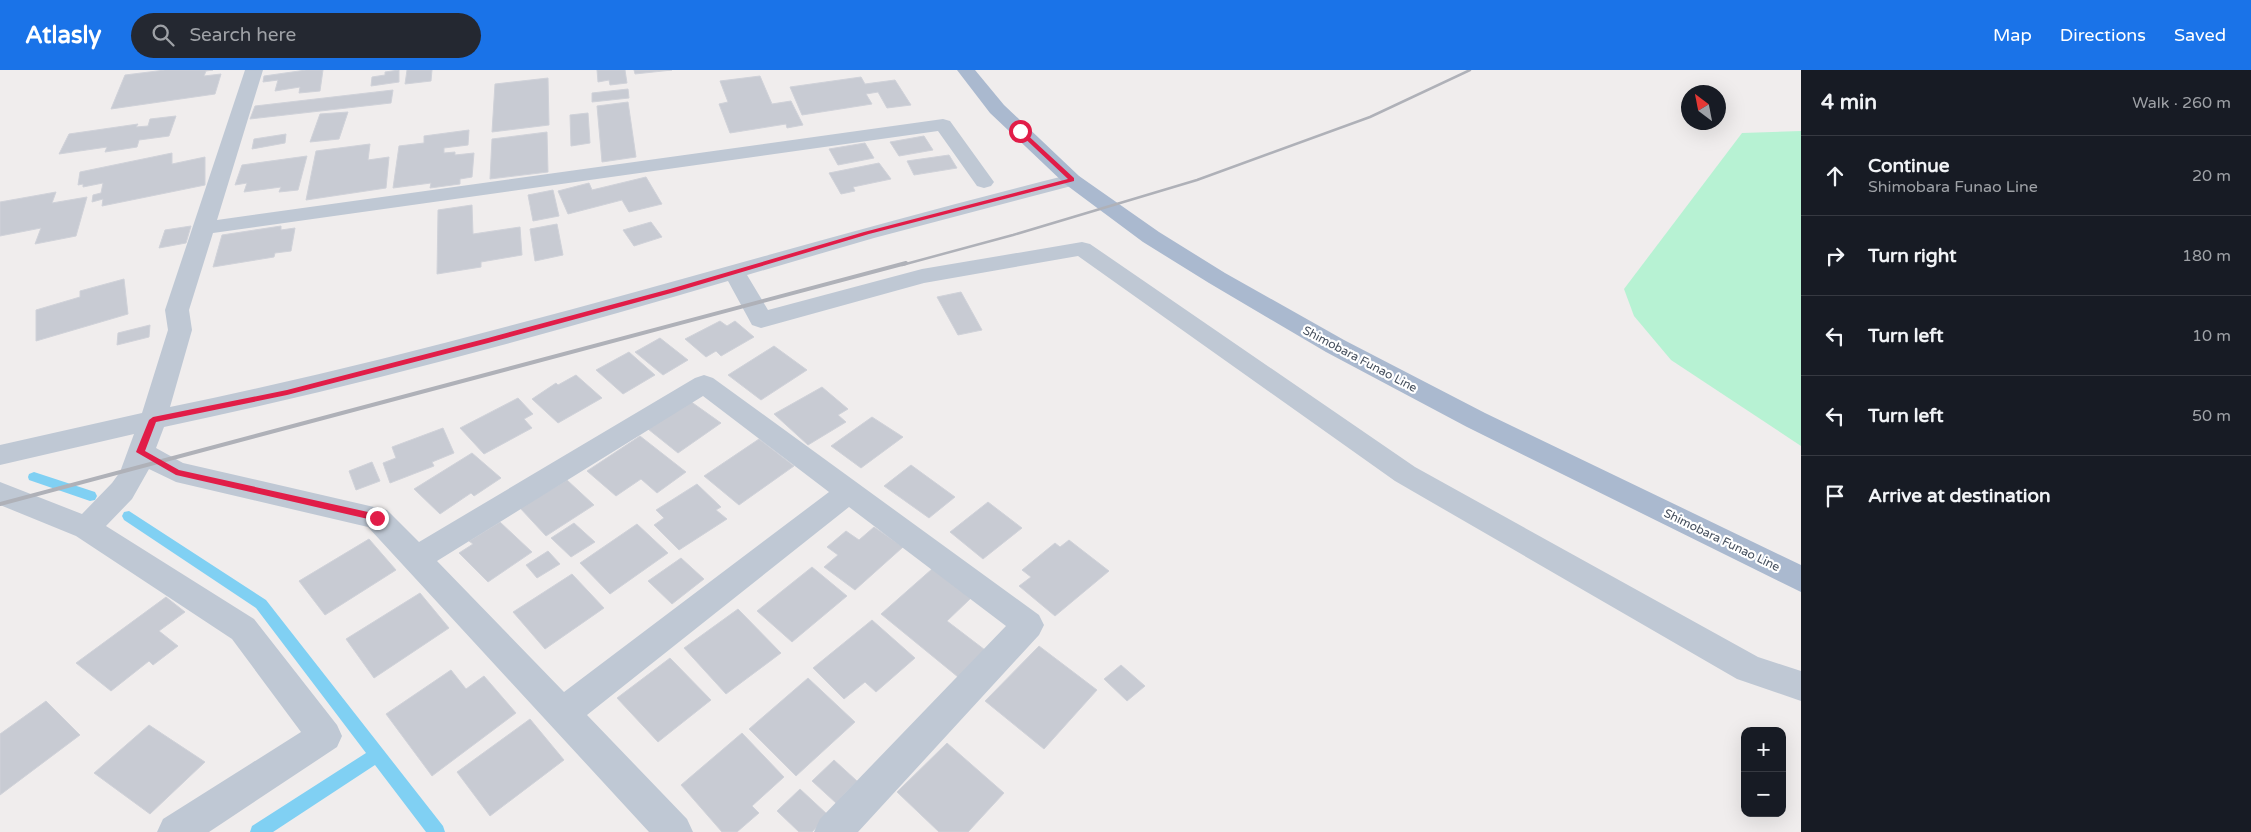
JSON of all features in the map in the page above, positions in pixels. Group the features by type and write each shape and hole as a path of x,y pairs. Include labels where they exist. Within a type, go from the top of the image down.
{"main road":[{"name":"Shimobara Funao Line","path":"966,70 997,110 1072,180 1151,237 1335,346 1485,425 1801,579"}],"street":[{"path":"86,528 122,490 133,475 153,420 180,330 177,310 254,70"},
{"path":"204,228 943,125 984,182"},
{"path":"0,456 153,420 287,392 488,340 734,272 866,233 1072,180"},
{"path":"734,272 761,320 922,276 1082,249 1405,474 1749,669 1801,686"},
{"path":"416,559 704,384 1028,625 833,832"},
{"path":"140,452 176,472 377,518 674,832"},
{"path":"562,714 850,492"},
{"path":"0,493 86,528 243,629 325,736 176,832"}],"green space":[{"path":"1801,131 1801,446 1671,360 1634,316 1624,289 1742,133"}],"building":[{"path":"165,70 213,70 206,71 204,76 221,74 215,94 111,109 125,75"},
{"path":"306,70 323,70 320,91 299,93 300,87 275,91 278,80 263,82 264,76"},
{"path":"399,70 399,82 371,86 372,77 385,75 385,72"},
{"path":"407,70 432,70 431,81 405,84"},
{"path":"597,70 625,70 627,83 610,85 609,80 598,82"},
{"path":"634,70 672,70 635,74"},
{"path":"760,76 772,104 791,101 803,125 787,128 786,124 730,133 719,104 728,102 720,81"},
{"path":"861,77 865,84 895,80 911,105 887,108 878,92 866,94 872,104 802,115 790,87"},
{"path":"548,78 549,125 492,132 495,84"},
{"path":"628,89 629,98 592,102 592,93"},
{"path":"393,90 391,103 250,119 255,106"},
{"path":"628,102 636,157 602,162 597,106"},
{"path":"348,112 339,139 310,142 320,114"},
{"path":"588,113 590,143 571,146 570,115"},
{"path":"176,116 169,136 139,140 137,147 105,152 107,147 59,154 69,134 138,124 136,127 148,126 150,119"},
{"path":"469,130 468,145 444,148 444,153 455,152 455,155 474,153 472,177 460,179 460,184 430,188 431,183 393,188 399,146 424,143 424,136"},
{"path":"547,132 548,172 490,179 492,139"},
{"path":"286,134 285,143 252,149 254,139"},
{"path":"924,136 933,150 899,156 890,142"},
{"path":"865,143 874,158 838,165 829,149"},
{"path":"370,144 368,160 389,157 386,188 306,200 316,151"},
{"path":"172,153 172,164 205,157 205,185 102,206 103,199 92,202 93,195 101,193 103,183 83,187 83,184 78,185 80,172"},
{"path":"949,155 957,168 914,175 907,161"},
{"path":"307,156 298,190 279,192 281,187 244,192 247,183 235,185 242,165"},
{"path":"879,163 891,179 853,187 855,191 841,194 829,173"},
{"path":"646,177 662,204 629,212 622,200 568,214 558,191 589,183 592,190"},
{"path":"553,190 559,216 533,221 528,195"},
{"path":"56,192 52,203 87,197 76,236 35,244 41,228 0,236 0,202"},
{"path":"472,205 473,234 520,227 522,255 481,262 481,267 437,274 438,210"},
{"path":"651,222 662,237 634,246 623,230"},
{"path":"557,224 563,255 535,261 530,229"},
{"path":"191,226 186,243 159,248 165,230"},
{"path":"281,226 281,230 295,228 291,251 275,253 274,257 213,267 222,235"},
{"path":"124,279 128,314 36,341 36,310 80,297 80,291"},
{"path":"961,292 982,330 958,335 937,297"},
{"path":"720,321 727,326 735,321 754,337 721,356 716,351 706,357 685,339"},
{"path":"150,325 149,337 117,345 118,333"},
{"path":"660,338 688,360 663,375 635,352"},
{"path":"774,346 807,370 761,400 728,375"},
{"path":"629,352 655,375 623,394 596,370"},
{"path":"576,375 602,398 558,423 532,399 556,383 558,385"},
{"path":"822,387 848,409 838,415 846,422 808,445 774,414"},
{"path":"518,398 533,414 524,419 532,428 484,454 460,428"},
{"path":"690,401 721,423 678,453 648,429"},
{"path":"872,417 903,437 861,468 831,446"},
{"path":"443,428 454,453 432,462 434,466 390,483 383,463 396,458 392,447"},
{"path":"640,436 686,472 657,493 641,479 616,496 587,471"},
{"path":"759,439 794,466 739,505 704,476"},
{"path":"472,453 501,478 474,496 471,493 440,514 414,489"},
{"path":"372,462 380,481 356,490 349,471"},
{"path":"911,465 955,497 929,518 884,486"},
{"path":"567,480 594,505 546,536 520,508"},
{"path":"697,484 721,507 716,510 727,519 679,550 654,525 664,518 656,510"},
{"path":"988,502 1022,528 983,559 950,532"},
{"path":"500,522 532,552 488,582 459,553 473,544 469,541"},
{"path":"574,523 595,542 571,557 551,538"},
{"path":"637,524 668,553 610,594 580,563"},
{"path":"874,527 903,547 855,590 824,567 838,555 827,547 846,531 859,540"},
{"path":"369,539 396,570 325,615 299,581"},
{"path":"1069,540 1109,571 1055,616 1019,586 1031,577 1022,570 1055,543 1060,547"},
{"path":"548,551 560,564 537,578 526,565"},
{"path":"681,558 704,579 672,604 648,581"},
{"path":"812,567 847,596 792,642 757,611"},
{"path":"932,569 971,598 947,621 985,650 958,677 881,614"},
{"path":"572,574 604,608 545,649 513,612"},
{"path":"420,593 449,628 374,678 346,639"},
{"path":"166,597 185,612 159,631 178,646 153,665 149,661 111,691 76,663"},
{"path":"738,609 781,653 726,694 684,648"},
{"path":"872,620 915,658 876,692 865,682 844,699 813,668"},
{"path":"1039,646 1097,690 1044,749 985,701"},
{"path":"670,658 711,700 658,742 617,698"},
{"path":"1121,665 1145,686 1127,701 1104,679"},
{"path":"451,670 466,689 484,676 516,713 432,776 386,714"},
{"path":"808,678 855,722 796,776 749,729"},
{"path":"46,701 80,735 0,795 0,734"},
{"path":"530,719 564,760 490,816 457,772"},
{"path":"149,725 205,762 150,814 94,773"},
{"path":"742,733 784,777 752,806 759,813 737,832 722,832 681,785"},
{"path":"947,743 1004,793 968,832 939,832 897,792"},
{"path":"834,760 857,781 836,803 812,781"},
{"path":"800,789 828,815 812,832 799,832 777,811"}],"waterway":[{"path":"34,477 90,496"},
{"path":"129,516 261,604 437,832"},
{"path":"258,832 377,755"}],"railway":[{"path":"902,265 1013,235 1197,180 1370,117 1470,70"},
{"path":"0,504 906,263"}],"route":[{"path":"377,518 176,472 140,452 153,420 287,392 488,340 672,290 866,233 1072,180 1020,131"}]}
